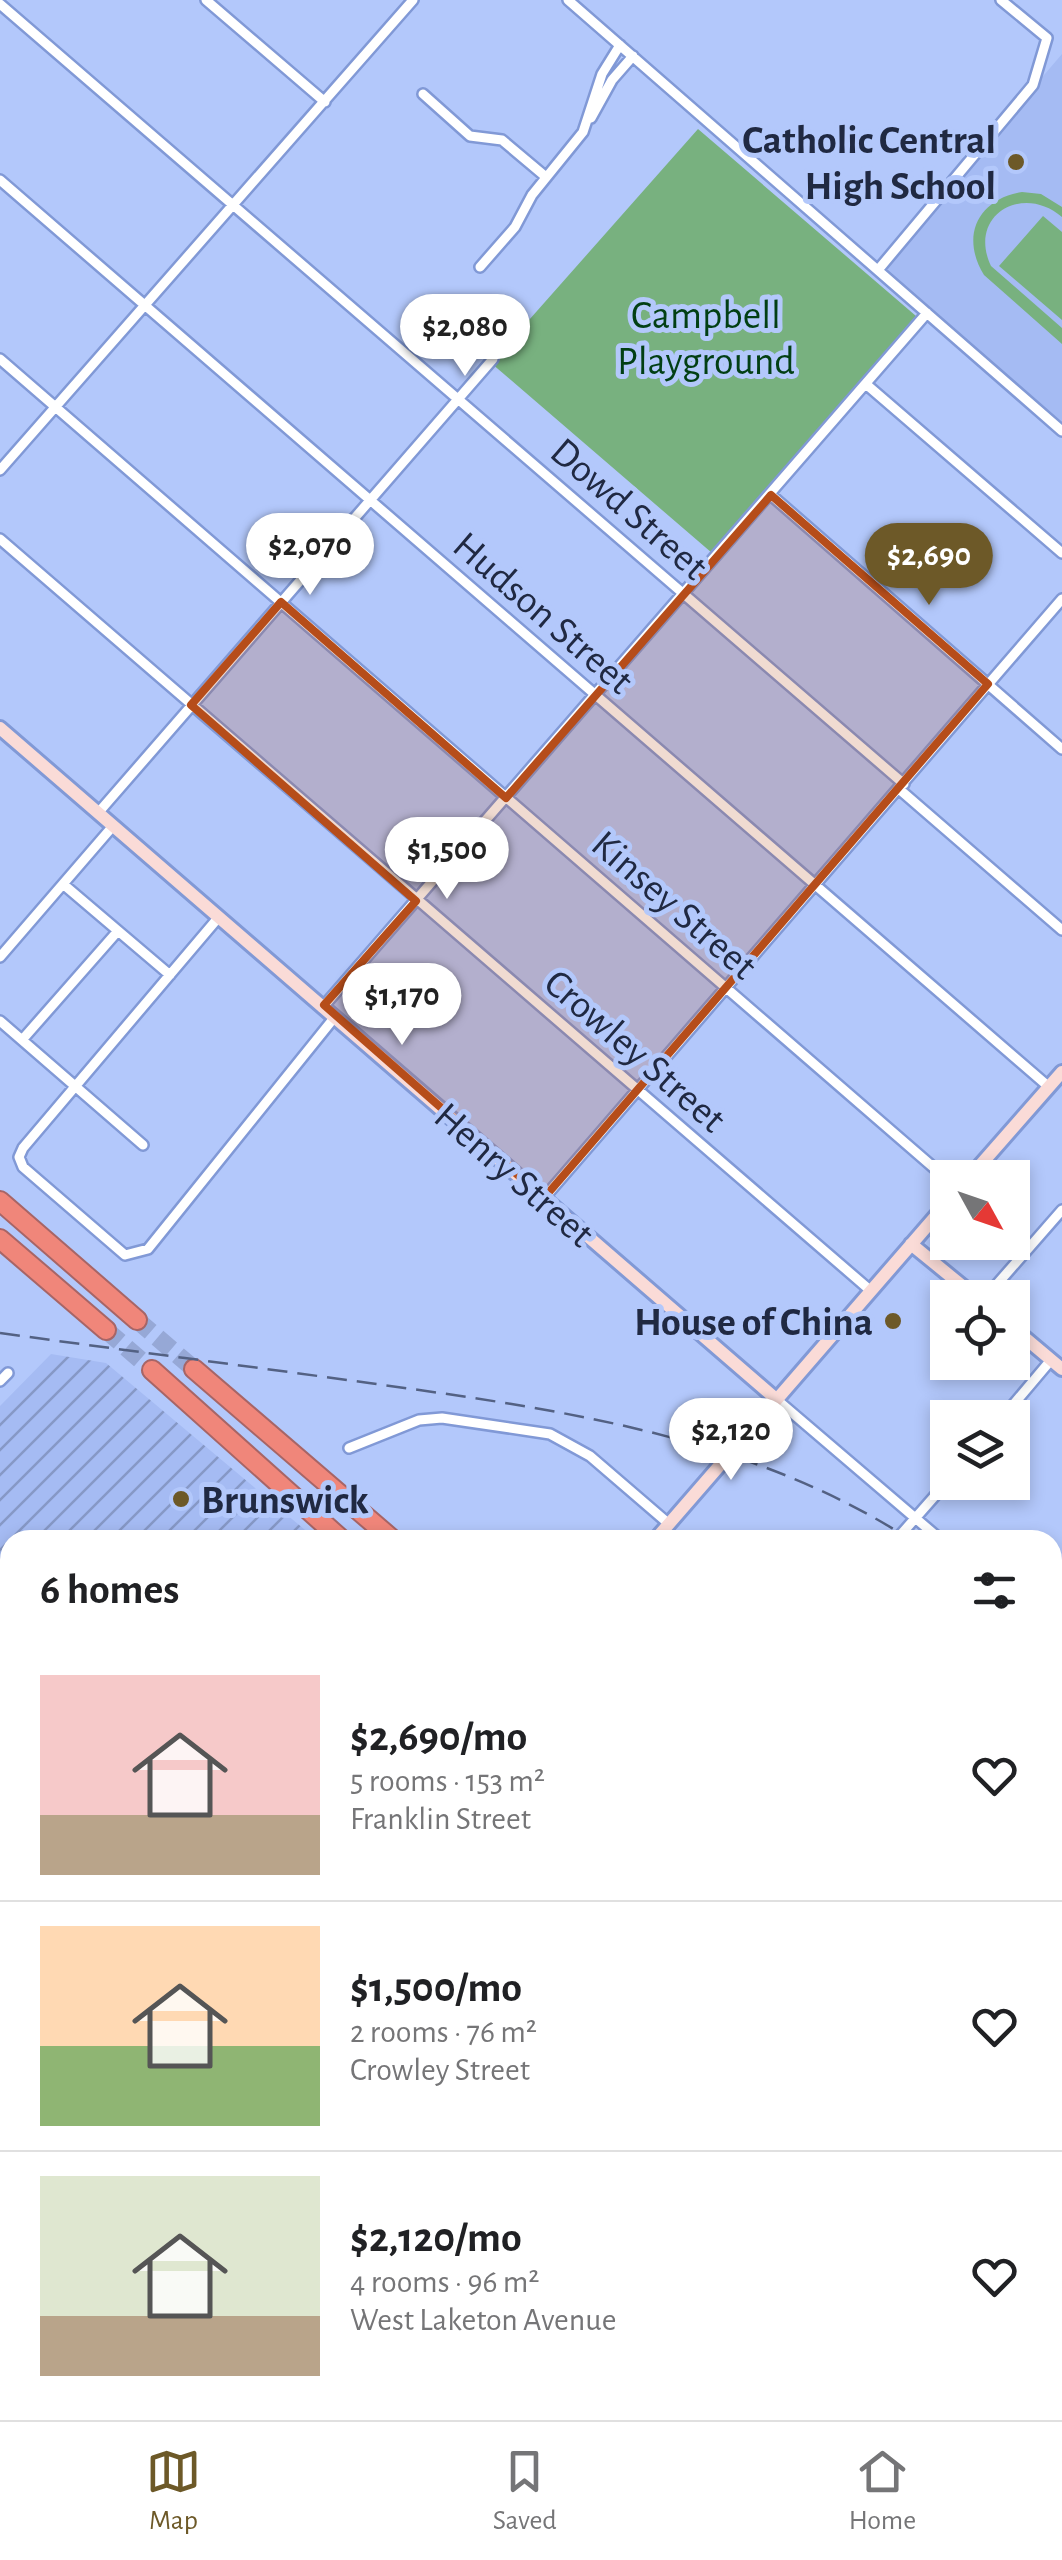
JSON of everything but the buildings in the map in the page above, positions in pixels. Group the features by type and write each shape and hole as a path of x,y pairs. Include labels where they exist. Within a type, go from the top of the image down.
{"highway":[{"path":"0,1200 137,1320"},
{"path":"0,1238 106,1330"},
{"path":"194,1369 381,1530"},
{"path":"152,1370 331,1530"}],"main road":[{"name":"Henry Street","path":"2,733 776,1399"},
{"path":"985,1160 1062,1072"},
{"path":"664,1530 930,1222"},
{"path":"911,1244 955,1280"},
{"path":"1030,1342 1057,1365"}],"street":[{"path":"206,0 325,102"},
{"path":"0,470 413,0"},
{"path":"568,0 1062,431"},
{"path":"1001,0 1047,38 1062,39"},
{"name":"Dowd Street","path":"3,5 684,594 1062,930"},
{"path":"878,270 1033,85 1047,38"},
{"path":"589,120 602,74 620,45"},
{"path":"480,268 514,228 632,56"},
{"path":"423,94 470,136 502,140 546,177"},
{"name":"Hudson Street","path":"0,180 1049,1088"},
{"path":"218,918 22,1148 19,1157 23,1168 124,1255 148,1249 416,901 927,313"},
{"name":"Kinsey Street","path":"0,359 930,1164"},
{"path":"98,813 493,359"},
{"path":"867,385 1062,554"},
{"path":"771,495 1062,749"},
{"name":"Crowley Street","path":"0,540 871,1291"},
{"path":"544,1198 1062,599"},
{"path":"0,958 113,826"},
{"path":"63,884 170,976"},
{"path":"22,1040 117,932"},
{"path":"0,1021 144,1145"},
{"path":"1001,1280 1062,1210"},
{"path":"1021,1400 1057,1365"},
{"path":"0,1381 8,1373"},
{"name":"Henry Street","path":"776,1399 929,1530"},
{"path":"349,1448 419,1420 442,1418 550,1434 590,1456 669,1524"},
{"path":"905,1530 931,1500"}],"highlighted area":[{"path":"771,495 988,684 544,1198 324,1005 416,901 191,705 281,602 506,798"}],"shaded area":[{"name":"Catholic Central High School","path":"1062,54 1062,432 878,269"},
{"path":"51,1354 106,1363 305,1530 0,1530 0,1406"}],"green space":[{"name":"Campbell Playground","path":"698,129 916,316 712,553 491,363"},
{"path":"1022,192 1041,194 1062,207 1062,217 1047,207 1016,204 993,219 986,232 986,248 991,266 1062,328 1062,344 984,275 977,261 974,233 984,211 994,202"},
{"path":"1043,216 1062,232 1062,320 999,266"}],"tunnel":[{"path":"137,1320 194,1369"},
{"path":"106,1330 152,1370"}],"railway":[{"path":"0,1333 580,1416 718,1451 849,1504 894,1530"}],"place":[{"name":"Catholic Central High School","path":"1016,162"},
{"name":"House of China","path":"893,1321"},
{"name":"Brunswick","path":"181,1499"}]}
